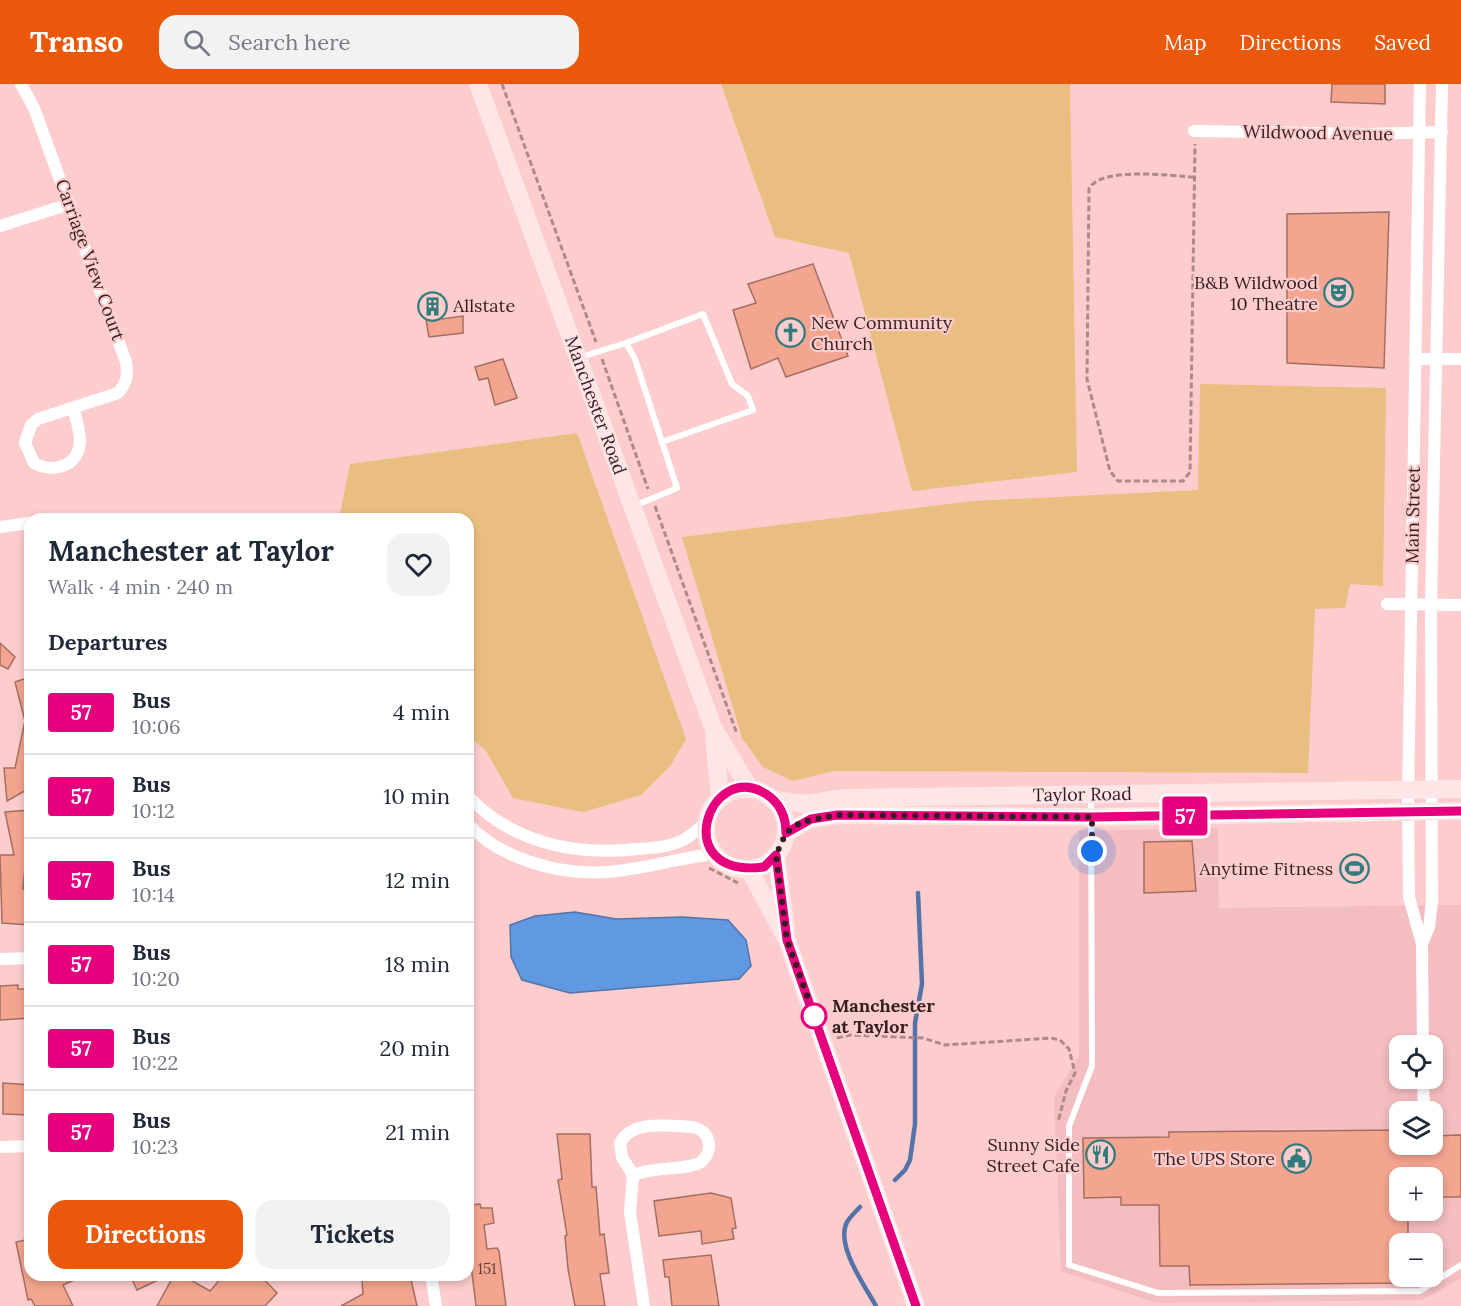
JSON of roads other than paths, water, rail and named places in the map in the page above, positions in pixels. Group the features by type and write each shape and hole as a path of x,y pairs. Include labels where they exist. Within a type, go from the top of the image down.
{"street":[{"name":"Carriage View Court","path":"21,84 34,108 70,204 126,362 128,375 125,386 118,393 45,416 31,425 25,443 34,463 52,470 61,468 72,461 80,443 73,408"},
{"name":"Manchester Road","path":"478,84 713,727 749,788"},
{"name":"Main Street","path":"1420,84 1408,897 1422,944 1423,1035"},
{"name":"Main Street","path":"1422,944 1429,927 1431,912 1431,605 1442,84"},
{"name":"Wildwood Avenue","path":"1194,131 1442,132"},
{"path":"0,226 70,204"},
{"path":"1416,359 1461,359"},
{"path":"0,519 6,526 24,524"},
{"path":"1387,604 1461,605"},
{"name":"Manchester Road","path":"713,727 720,798"},
{"path":"711,861 705,824 708,813 720,798 735,789 749,788 763,792 775,800 784,815 786,833 776,855 764,867 746,877"},
{"name":"Taylor Road","path":"775,800 806,804 844,798 1461,789"},
{"path":"474,802 484,813 502,825 540,842 574,850 625,851 655,847 682,841 705,824"},
{"name":"Taylor Road","path":"786,833 811,819 837,815 1092,817 1461,811"},
{"path":"474,828 515,857 583,872 631,869 686,857 724,863 746,877 787,940"},
{"path":"776,855 787,940 916,1306"},
{"path":"0,959 24,958"},
{"path":"633,1175 654,1168 689,1166 701,1162 709,1148 707,1136 700,1129 693,1127 634,1129 624,1136 620,1150 633,1175 630,1212 644,1306"},
{"path":"0,1147 24,1146"},
{"path":"432,1281 436,1306"}],"lane":[{"path":"578,358 703,314 732,384 748,396 753,410 662,442"},
{"path":"626,343 635,359 677,488 632,507"},
{"path":"1091,796 1092,1066 1069,1126 1069,1264 1158,1293 1420,1291 1461,1265"}],"water":[{"path":"575,912 616,919 682,917 728,920 746,940 751,966 739,979 570,993 522,980 511,957 510,925 535,916"}],"waterway":[{"path":"895,1180 905,1170 910,1160 915,1124 915,1023 922,984 918,893"},
{"path":"860,1207 847,1222 844,1231 845,1242 853,1265 876,1306"}],"place":[{"name":"B&B Wildwood 10 Theatre","path":"1339,293"},
{"name":"Allstate","path":"432,306"},
{"name":"New Community Church","path":"790,333"},
{"name":"Anytime Fitness","path":"1354,869"},
{"name":"Manchester at Taylor","path":"814,1016"},
{"name":"Sunny Side Street Cafe","path":"1101,1155"},
{"name":"The UPS Store","path":"1296,1159"}]}
